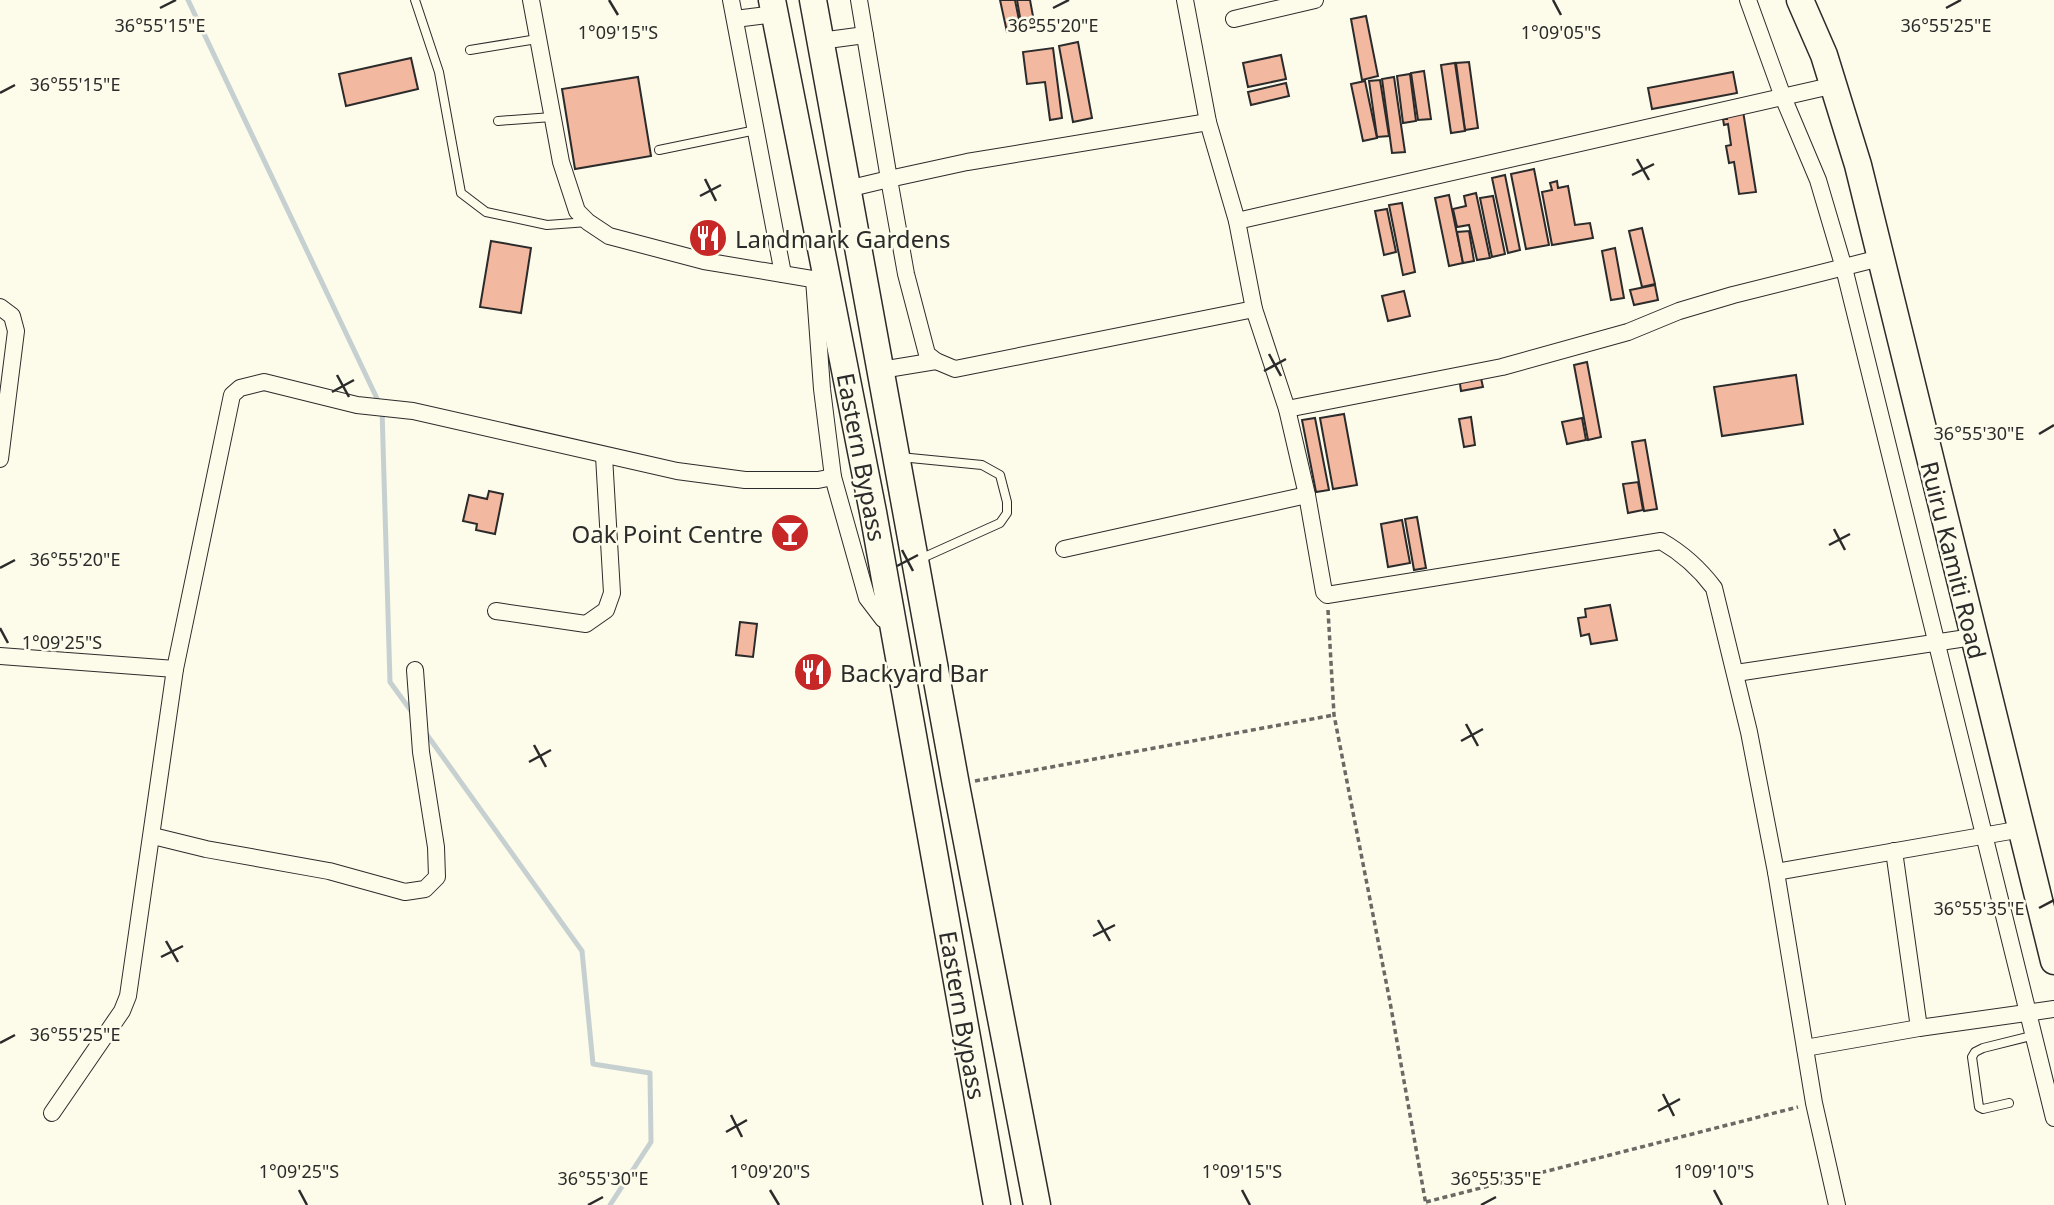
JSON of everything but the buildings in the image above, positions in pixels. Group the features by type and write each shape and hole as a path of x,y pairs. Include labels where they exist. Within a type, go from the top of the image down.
{"main road":[{"name":"Eastern Bypass","path":"813,0 956,785 1037,1205"},
{"name":"Ruiru Kamiti Road","path":"1800,0 1835,85 1858,164 2054,961"},
{"name":"Eastern Bypass","path":"774,7 821,280 894,625 997,1205"}],"street":[{"path":"531,0 562,162 577,211 588,222 609,236 704,261 821,280 822,389 833,477 867,598 883,619 894,625"},
{"path":"731,0 783,274"},
{"path":"859,0 906,274 927,354 955,369 1254,309"},
{"path":"1185,0 1208,122 1237,221 1254,309 1287,409 1327,596 1661,541 1702,572 1714,588 1736,673 1776,872 1814,1103 1837,1205"},
{"path":"1234,19 1315,0"},
{"path":"1751,1 1783,97 1818,180 1844,268 2054,1118"},
{"path":"735,19 774,7"},
{"path":"820,41 865,35"},
{"path":"1237,221 1835,85"},
{"path":"847,189 967,162 1208,122"},
{"path":"1287,409 1502,367 1628,332 1679,311 1880,258"},
{"path":"0,307 12,316 16,331 0,459"},
{"path":"881,370 936,361"},
{"path":"52,1113 122,1011 128,996 175,669 232,395 240,388 264,382 356,405 413,411 677,471 745,480 818,480 833,477"},
{"path":"496,611 586,624 607,610 612,593 604,456"},
{"path":"1064,550 1307,495"},
{"path":"1736,673 1973,637"},
{"path":"0,656 175,669"},
{"path":"153,835 206,849 329,871 405,892 425,889 437,877 436,847 421,752 415,670"},
{"path":"1776,872 2022,829"},
{"path":"1894,851 1919,1027"},
{"path":"1805,1048 1919,1027 2054,1009"}],"lane":[{"path":"415,0 439,72 461,193 486,212 547,225 588,222"},
{"path":"470,50 537,39"},
{"path":"498,121 552,117"},
{"path":"659,150 755,131"},
{"path":"897,457 982,465 992,469 1000,475 1007,502 1007,513 1000,523 916,561"},
{"path":"2009,1103 1983,1109 1979,1107 1972,1057 1983,1048 2035,1035"}],"path":[{"path":"1327,596 1334,715 1426,1204 1814,1103"},
{"path":"956,785 1334,715"}],"waterway":[{"path":"188,0 382,409 390,682 414,715"},
{"path":"425,732 582,951 593,1064 650,1073 651,1142 610,1205"}],"place":[{"name":"Landmark Gardens","path":"708,238"},
{"name":"Oak Point Centre","path":"790,533"},
{"name":"Backyard Bar","path":"813,672"}]}
